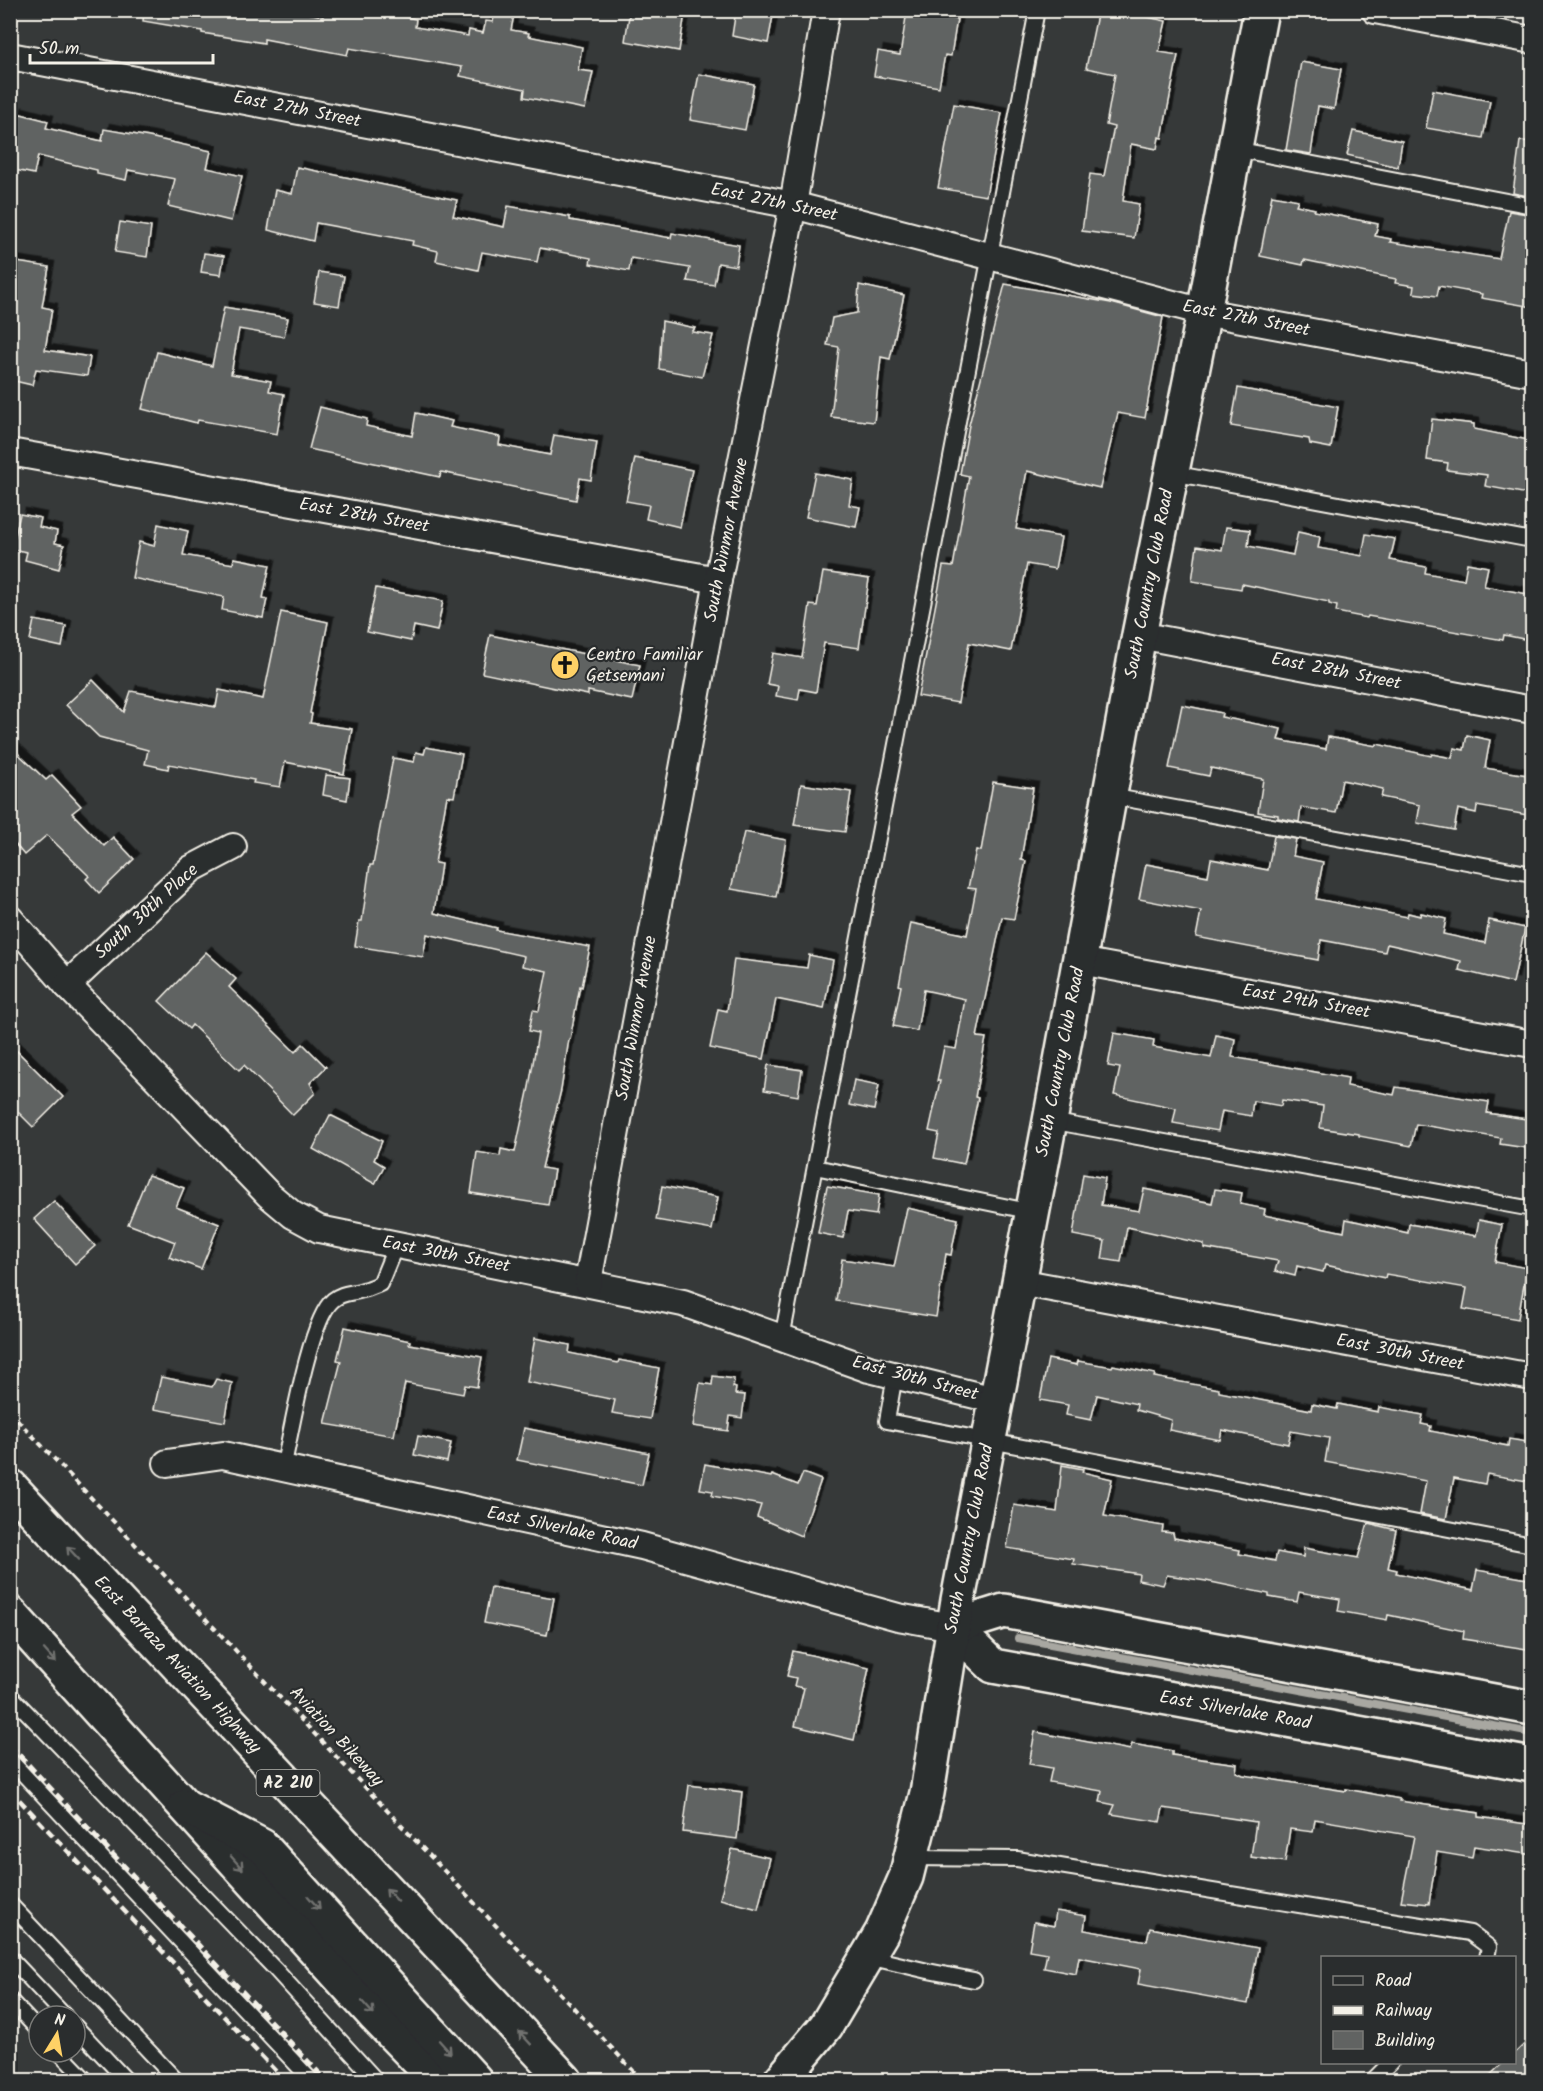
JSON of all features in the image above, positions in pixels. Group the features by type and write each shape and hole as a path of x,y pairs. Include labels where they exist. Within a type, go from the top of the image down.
{"main road":[{"name":"South Country Club Road","path":"781,2080 826,2026 882,1932 906,1877 928,1787 947,1662 995,1400 1033,1212 1139,635 1204,312 1261,10"},
{"name":"East Barraza Aviation Highway","path":"10,1486 565,2080"},
{"name":"East Silverlake Road","path":"956,1613 1004,1611 1533,1708"},
{"path":"10,1613 374,2014 437,2080"},
{"name":"East Silverlake Road","path":"956,1613 993,1666 1533,1765"},
{"path":"185,1806 262,1846 475,2080"}],"street":[{"name":"South Winmor Avenue","path":"588,1282 718,580 793,205 826,10"},
{"path":"1375,10 1533,40"},
{"name":"East 27th Street","path":"10,56 793,205 1204,312 1533,373"},
{"name":"East 28th Street","path":"10,452 718,580"},
{"name":"East 28th Street","path":"1139,635 1533,710"},
{"name":"South 30th Place","path":"67,985 190,869 233,847"},
{"name":"East 30th Street","path":"10,918 67,985 269,1195 293,1215 326,1231 588,1282 683,1303 869,1368 995,1400"},
{"name":"East 29th Street","path":"1080,961 1533,1044"},
{"name":"East 30th Street","path":"1019,1282 1533,1377"},
{"name":"East Silverlake Road","path":"167,1463 223,1455 642,1546 898,1617 956,1613"}],"lane":[{"path":"782,1338 1037,10"},
{"path":"1235,149 1533,206"},
{"path":"1172,472 1533,540"},
{"path":"1110,796 1533,874"},
{"path":"1050,1121 1533,1209"},
{"path":"815,1167 1033,1212"},
{"path":"283,1469 311,1342 320,1319 330,1302 343,1293 362,1291 380,1284 396,1245"},
{"path":"895,1375 887,1421 1533,1545"},
{"path":"10,1695 275,1969 376,2080"},
{"path":"10,1760 311,2080"},
{"path":"911,1858 1017,1859 1470,1933 1490,1947 1488,1956"},
{"path":"10,1904 176,2080"},
{"path":"868,1957 974,1980"},
{"path":"10,1958 54,2004"},
{"path":"10,2000 27,2018"},
{"path":"87,2039 126,2080"},
{"path":"71,2064 86,2080"},
{"path":"1372,2080 1389,2064"}],"path":[{"name":"Aviation Bikeway","path":"10,1412 642,2080"}],"building":[{"path":"144,10 293,10 323,16 324,10 366,10 416,19 415,27 468,36 469,30 483,33 486,21 493,22 495,10 515,10 511,30 529,33 528,36 582,47 578,70 593,72 585,109 524,97 525,89 460,76 462,67 349,48 347,55 264,39 264,43 202,33 202,31 143,21"},
{"path":"630,10 671,10 685,13 679,51 625,41"},
{"path":"736,10 774,10 768,43 732,36"},
{"path":"1098,10 1115,10 1166,21 1159,52 1178,55 1162,138 1159,137 1157,149 1131,144 1123,201 1139,204 1134,238 1082,231 1090,174 1104,176 1114,127 1106,125 1115,74 1086,68"},
{"path":"907,11 957,19 951,56 945,55 939,87 874,76 878,51 900,55"},
{"path":"1301,62 1341,69 1334,109 1318,106 1311,154 1286,150"},
{"path":"699,74 754,84 745,130 690,120"},
{"path":"1433,90 1490,101 1483,138 1426,128"},
{"path":"954,104 1002,113 986,196 938,188"},
{"path":"17,113 48,121 46,128 102,141 104,129 211,151 207,168 242,176 231,221 168,206 175,179 128,170 126,180 97,174 97,170 38,156 34,174 10,169 10,140"},
{"path":"1353,131 1402,141 1398,167 1347,155"},
{"path":"1520,141 1533,142 1533,197 1513,193"},
{"path":"297,167 457,200 453,216 504,227 508,206 671,238 672,233 739,245 736,266 718,263 714,285 687,281 690,268 631,258 629,271 590,264 591,258 540,248 537,262 482,252 478,270 436,261 438,251 412,245 413,241 316,223 313,241 268,230 275,190 292,194"},
{"path":"1272,195 1298,200 1296,205 1315,209 1314,211 1378,224 1375,236 1391,239 1390,242 1499,259 1509,211 1533,215 1533,307 1481,298 1482,294 1439,286 1437,296 1413,293 1414,286 1395,283 1396,279 1304,260 1303,265 1260,256"},
{"path":"120,222 151,227 147,257 115,252"},
{"path":"204,253 224,256 221,275 201,272"},
{"path":"10,261 49,267 42,307 52,309 45,350 90,357 87,376 36,369 32,385 10,380"},
{"path":"319,272 344,276 339,306 314,302"},
{"path":"1005,284 1111,303 1163,317 1145,418 1118,413 1100,488 1027,471 1016,529 1061,537 1055,569 1027,564 1011,651 969,643 958,703 918,696 943,566 953,567 969,476 960,474 969,425"},
{"path":"859,285 904,295 890,359 881,357 874,422 831,417 839,347 827,345 832,318 857,313"},
{"path":"224,307 288,318 284,337 239,329 231,374 271,381 269,391 284,394 277,434 198,420 197,423 142,409 157,352 212,366"},
{"path":"662,321 695,328 692,332 713,335 702,377 659,369"},
{"path":"1238,388 1338,407 1331,448 1310,444 1309,439 1231,426"},
{"path":"320,407 367,419 366,426 412,436 416,413 452,421 450,427 500,437 499,445 550,455 554,435 597,442 591,480 580,478 576,500 441,472 440,477 309,449"},
{"path":"1432,419 1474,424 1474,429 1533,441 1533,495 1485,486 1487,475 1447,470 1448,463 1427,460"},
{"path":"635,458 692,470 680,527 646,519 649,505 626,501"},
{"path":"815,473 853,480 849,505 860,507 856,527 806,517"},
{"path":"20,514 41,518 39,527 57,531 55,543 64,545 59,569 25,560 27,552 12,549"},
{"path":"158,524 188,531 183,555 233,564 234,558 270,565 263,598 267,599 263,618 222,610 224,597 132,578 139,542 154,546"},
{"path":"1226,527 1250,530 1248,546 1293,555 1298,532 1320,537 1318,548 1362,556 1366,534 1395,539 1390,560 1426,567 1425,573 1464,580 1467,563 1488,567 1484,586 1533,595 1533,641 1504,635 1503,640 1368,616 1367,618 1336,612 1337,606 1329,602 1242,584 1241,589 1192,581 1197,546 1222,550"},
{"path":"823,572 869,579 859,648 824,643 816,692 800,689 798,700 776,696 778,686 767,684 773,653 802,658 810,605 817,606"},
{"path":"376,588 443,601 437,631 414,626 411,641 367,632"},
{"path":"281,612 328,622 310,723 352,729 344,774 285,762 280,787 169,764 168,769 145,764 148,750 99,737 66,705 93,680 124,712 131,691 216,707 219,690 263,699"},
{"path":"34,620 66,626 62,647 30,640"},
{"path":"490,635 640,665 632,700 588,691 588,695 482,673"},
{"path":"1182,705 1222,713 1221,717 1281,729 1278,740 1326,749 1328,737 1452,758 1454,748 1464,750 1467,735 1490,740 1485,768 1533,776 1533,816 1477,806 1476,813 1458,809 1454,830 1417,823 1420,805 1381,797 1383,789 1342,780 1336,813 1301,807 1299,822 1278,818 1278,815 1258,812 1263,779 1211,768 1209,776 1169,768"},
{"path":"10,746 46,780 52,775 81,806 72,813 104,846 113,837 134,859 99,893 86,879 89,876 47,835 24,855 10,838"},
{"path":"426,747 462,754 454,797 447,796 435,863 441,864 434,913 497,928 496,930 590,947 569,1039 561,1090 542,1168 554,1170 548,1205 471,1193 477,1152 500,1156 501,1149 515,1152 538,1033 529,1031 533,1010 539,1011 547,971 522,966 524,956 427,934 423,957 355,946 359,921 362,921 370,865 373,865 393,758 414,762 416,752 424,754"},
{"path":"326,775 350,778 347,800 323,795"},
{"path":"993,782 1033,788 1021,860 1026,861 1014,919 1002,917 977,1037 986,1038 975,1097 978,1098 964,1164 934,1158 939,1133 929,1131 940,1081 937,1081 944,1047 956,1049 965,999 924,990 917,1031 893,1026 911,923 967,935 976,889 968,888 976,850 981,851"},
{"path":"801,784 851,792 845,832 794,825"},
{"path":"744,832 786,840 776,897 731,889"},
{"path":"1274,836 1296,839 1293,856 1323,862 1316,899 1407,917 1408,913 1420,916 1421,913 1446,919 1443,934 1485,943 1489,920 1525,928 1513,983 1459,970 1461,961 1387,944 1385,952 1321,940 1318,960 1196,937 1201,911 1139,899 1146,864 1208,876 1211,859 1268,870"},
{"path":"206,952 236,979 229,987 295,1052 303,1044 326,1067 310,1083 315,1093 293,1115 244,1065 239,1070 192,1025 189,1029 159,1001"},
{"path":"809,955 833,960 824,1009 776,999 764,1059 710,1048 718,1009 727,1011 734,959 807,968"},
{"path":"1114,1033 1154,1040 1153,1047 1211,1058 1216,1035 1235,1039 1232,1057 1348,1078 1347,1086 1394,1095 1396,1087 1489,1102 1487,1113 1533,1120 1533,1149 1500,1144 1501,1138 1416,1124 1411,1146 1359,1136 1359,1134 1320,1128 1323,1106 1282,1100 1281,1106 1253,1101 1251,1116 1222,1111 1218,1131 1173,1123 1176,1108 1114,1095 1120,1068 1108,1066"},
{"path":"10,1044 63,1097 33,1127 10,1104"},
{"path":"768,1065 802,1070 798,1096 764,1090"},
{"path":"854,1080 879,1085 874,1110 849,1105"},
{"path":"330,1115 382,1141 374,1160 384,1166 375,1184 313,1149"},
{"path":"1083,1174 1105,1178 1101,1205 1139,1211 1144,1189 1212,1203 1215,1189 1242,1193 1240,1204 1265,1209 1264,1215 1344,1232 1346,1219 1408,1233 1409,1224 1476,1236 1479,1220 1502,1225 1495,1262 1527,1268 1518,1319 1463,1309 1467,1288 1386,1274 1385,1278 1325,1265 1323,1272 1297,1266 1295,1276 1275,1271 1278,1261 1204,1248 1204,1244 1127,1227 1121,1262 1102,1259 1105,1241 1073,1235"},
{"path":"148,1175 184,1188 176,1207 219,1224 201,1269 169,1257 175,1242 128,1224"},
{"path":"662,1186 718,1197 712,1230 656,1220"},
{"path":"827,1186 879,1195 876,1215 848,1211 843,1238 818,1233"},
{"path":"54,1201 95,1246 75,1264 34,1219"},
{"path":"907,1208 958,1219 951,1255 946,1254 936,1317 836,1301 842,1259 894,1267"},
{"path":"345,1327 410,1341 409,1344 482,1357 477,1387 465,1385 463,1394 405,1383 394,1436 325,1424 341,1361 337,1360"},
{"path":"535,1338 570,1345 569,1353 618,1363 619,1360 659,1368 650,1419 612,1413 615,1400 527,1382"},
{"path":"1048,1359 1077,1365 1078,1361 1112,1367 1113,1365 1155,1374 1154,1377 1219,1389 1219,1392 1311,1410 1312,1404 1337,1409 1338,1404 1378,1412 1379,1407 1423,1415 1421,1424 1431,1426 1430,1431 1508,1446 1509,1439 1533,1443 1533,1482 1487,1474 1485,1484 1454,1478 1446,1519 1420,1514 1426,1481 1325,1462 1329,1438 1291,1431 1288,1444 1222,1430 1220,1440 1169,1430 1171,1420 1136,1410 1137,1404 1097,1395 1091,1420 1066,1415 1068,1405 1040,1400"},
{"path":"713,1376 734,1379 735,1394 745,1395 742,1418 730,1416 728,1431 693,1426 700,1383 712,1385"},
{"path":"161,1377 212,1387 216,1379 232,1383 225,1422 154,1409"},
{"path":"524,1428 649,1453 642,1485 517,1460"},
{"path":"418,1436 451,1443 447,1462 414,1455"},
{"path":"705,1464 771,1477 772,1475 798,1485 803,1473 821,1480 801,1536 757,1517 761,1505 712,1496 713,1491 700,1489"},
{"path":"1062,1465 1083,1469 1082,1472 1112,1479 1104,1516 1163,1526 1162,1532 1173,1533 1174,1538 1240,1550 1239,1554 1275,1561 1277,1552 1303,1557 1304,1548 1358,1558 1368,1523 1396,1530 1388,1568 1397,1570 1396,1573 1473,1590 1477,1570 1533,1580 1533,1650 1463,1639 1464,1631 1388,1615 1387,1620 1338,1611 1340,1599 1299,1592 1297,1602 1269,1597 1269,1594 1167,1575 1163,1585 1138,1580 1139,1574 1073,1564 1074,1559 1007,1548 1014,1505 1057,1512"},
{"path":"491,1587 554,1598 547,1635 484,1623"},
{"path":"793,1651 869,1668 854,1740 795,1726 804,1688 794,1686 796,1678 787,1676"},
{"path":"1035,1732 1130,1750 1132,1744 1172,1751 1172,1755 1237,1764 1236,1772 1243,1775 1346,1791 1346,1789 1400,1799 1399,1801 1479,1813 1479,1817 1533,1825 1533,1855 1474,1846 1472,1858 1437,1852 1429,1904 1401,1901 1414,1836 1315,1819 1313,1832 1290,1829 1285,1862 1251,1857 1256,1822 1163,1808 1160,1822 1111,1814 1115,1805 1100,1802 1102,1791 1049,1782 1052,1768 1029,1764"},
{"path":"689,1785 742,1792 737,1839 683,1832"},
{"path":"732,1849 770,1858 758,1909 720,1899"},
{"path":"1056,1911 1086,1916 1084,1930 1147,1941 1150,1928 1258,1948 1248,2004 1138,1984 1141,1969 1079,1957 1076,1974 1044,1968 1047,1953 1029,1950 1034,1922 1054,1926"},
{"path":"1533,2036 1533,2080 1485,2080 1502,2064 1516,2064 1516,2052"}],"waterway":[{"path":"1018,1638 1532,1733"}],"railway":[{"path":"10,1745 326,2080"},
{"path":"10,1790 284,2080"}],"place":[{"name":"Centro Familiar Getsemani","path":"565,665"}]}
